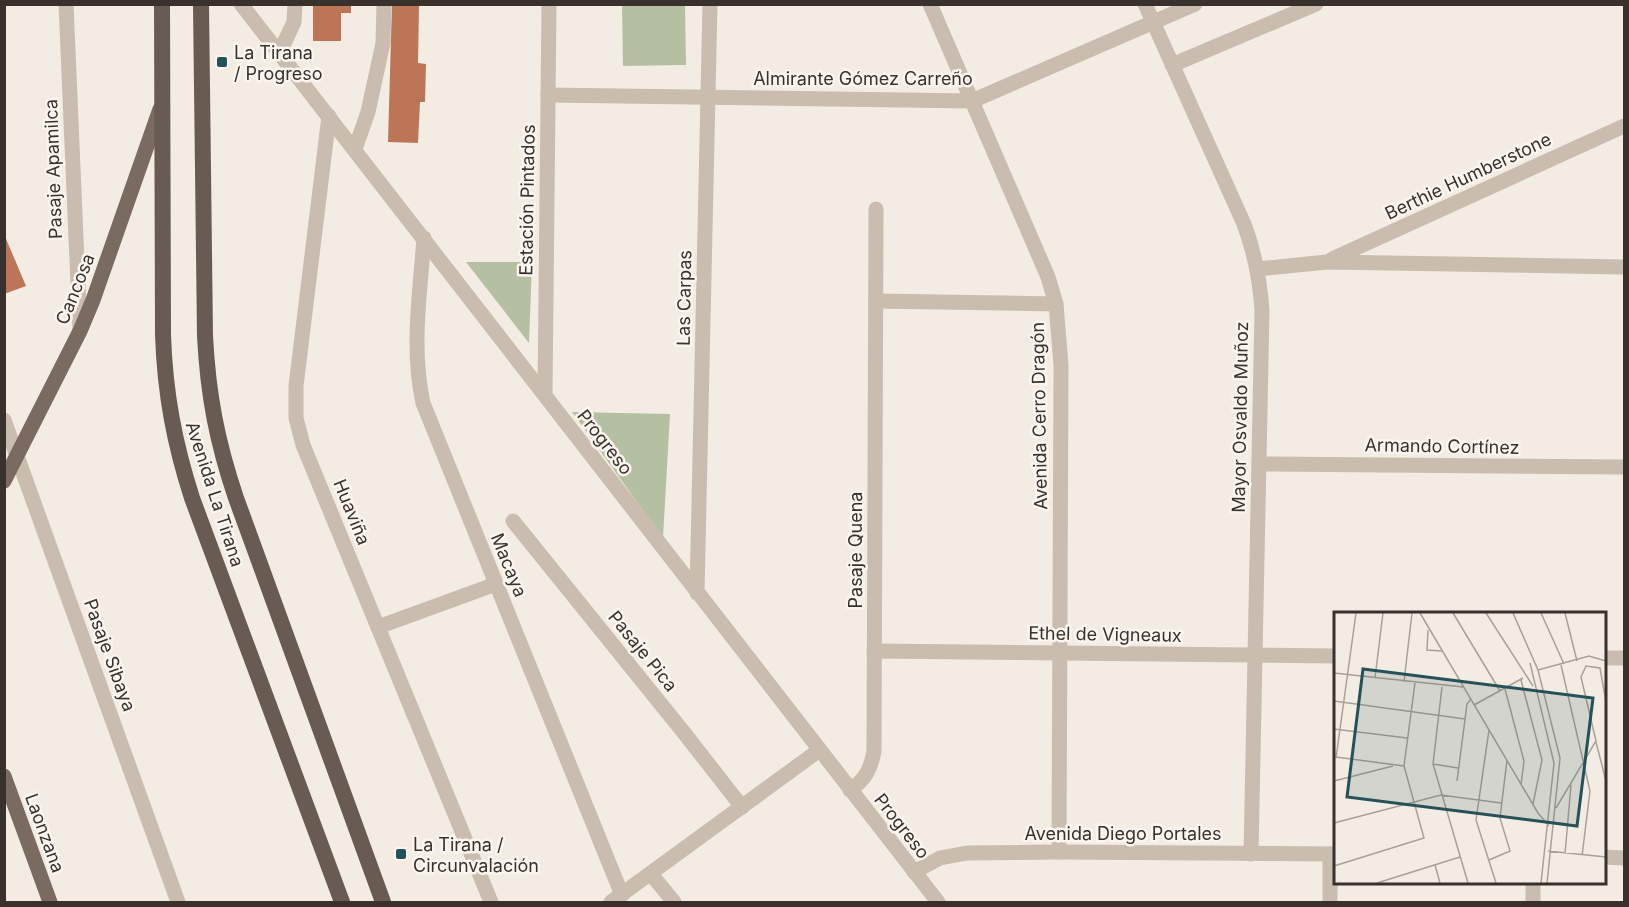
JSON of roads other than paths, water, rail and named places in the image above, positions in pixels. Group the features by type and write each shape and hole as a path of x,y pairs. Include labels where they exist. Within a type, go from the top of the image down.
{"highway":[{"name":"Avenida La Tirana","path":"162,4 165,376 170,417 179,458 192,498 342,903"},
{"name":"Avenida La Tirana","path":"201,4 205,336 212,415 222,457 236,498 383,903"}],"main road":[{"name":"Cancosa","path":"4,481 80,331 104,273 162,103"},
{"name":"Laonzana","path":"4,776 50,903"}],"street":[{"name":"Pasaje Apamilca","path":"66,4 80,331"},
{"name":"Progreso","path":"241,4 938,903"},
{"path":"280,52 294,22 295,4"},
{"path":"355,149 368,112 383,43 384,4"},
{"name":"Estación Pintados","path":"545,395 549,4"},
{"name":"Las Carpas","path":"697,593 710,4"},
{"name":"Avenida Cerro Dragón","path":"930,4 1038,251 1056,304 1061,365 1059,852"},
{"name":"Mayor Osvaldo Muñoz","path":"1145,4 1244,224 1257,269 1262,311 1251,854"},
{"name":"Almirante Gómez Carreño","path":"548,95 972,101 1195,4"},
{"path":"1172,65 1316,4"},
{"name":"Huaviña","path":"329,116 295,394 296,418 303,445 491,903"},
{"name":"Berthie Humberstone","path":"1327,262 1624,126"},
{"name":"Pasaje Quena","path":"850,790 859,784 872,764 876,209"},
{"name":"Macaya","path":"424,238 417,345 419,384 429,421 496,584 617,898"},
{"name":"Berthie Humberstone","path":"1257,269 1327,262 1624,267"},
{"path":"876,301 1056,304"},
{"name":"Pasaje Sibaya","path":"4,420 178,903"},
{"name":"Armando Cortínez","path":"1259,464 1624,467"},
{"name":"Pasaje Pica","path":"513,521 742,807"},
{"path":"378,627 496,584"},
{"name":"Ethel de Vigneaux","path":"874,651 1334,656"},
{"path":"1605,658 1624,658"},
{"path":"617,898 818,751"},
{"name":"Avenida Diego Portales","path":"915,872 926,864 953,854 1059,852 1333,854"},
{"path":"1330,903 1333,854"},
{"path":"1605,857 1624,858"},
{"path":"651,874 674,903"},
{"path":"375,881 394,903"},
{"path":"1533,883 1533,903"}],"place":[{"name":"La Tirana / Progreso","path":"222,62"},
{"name":"La Tirana / Circunvalación","path":"401,854"}]}
